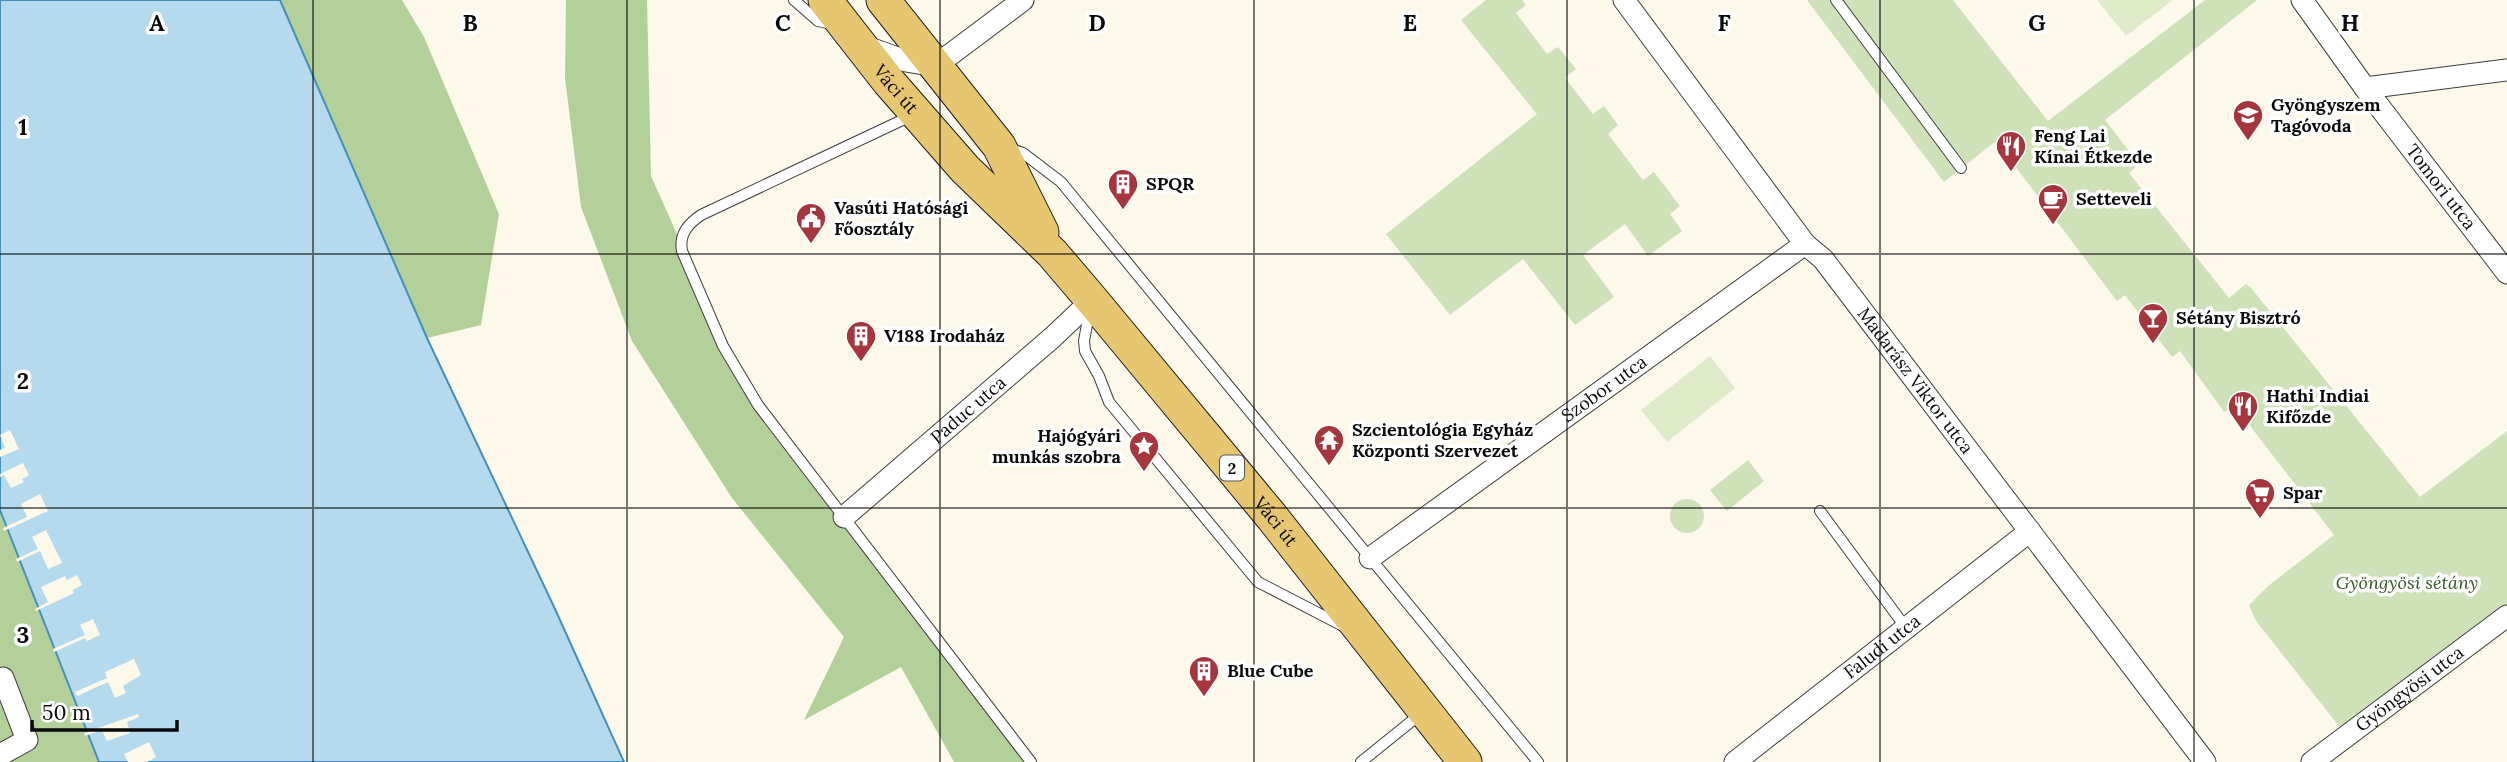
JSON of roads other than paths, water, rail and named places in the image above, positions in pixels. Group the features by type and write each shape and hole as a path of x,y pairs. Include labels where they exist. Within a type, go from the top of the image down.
{"main road":[{"name":"Váci út","path":"825,0 965,170 1052,253 1092,300 1272,517 1465,762"},
{"name":"Váci út","path":"883,0 999,146 1052,253"}],"street":[{"path":"935,66 1023,0"},
{"name":"Madarász Viktor utca","path":"1624,0 1804,244 1823,259 2205,762"},
{"name":"Tomori utca","path":"2302,0 2365,88 2507,273"},
{"name":"Váci út","path":"852,36 906,61 935,66"},
{"path":"2365,88 2507,71"},
{"name":"Szobor utca","path":"1370,558 1804,244"},
{"name":"Paduc utca","path":"844,517 1053,337 1092,300"},
{"name":"Faludi utca","path":"1735,762 2030,531"},
{"name":"Gyöngyösi utca","path":"2312,762 2507,616"},
{"path":"0,755 27,740 3,678"}],"lane":[{"path":"794,0 818,20 852,36"},
{"path":"1836,0 1961,168"},
{"path":"917,114 701,215 688,225 681,243 685,261 723,346 772,426 1031,762"},
{"path":"999,146 1023,153 1062,182 1538,762"},
{"path":"1092,300 1084,341 1085,351 1109,402 1258,582 1369,639"},
{"path":"1820,510 1906,628"},
{"path":"1361,762 1425,710"}],"water":[{"path":"0,0 280,0 427,338 624,762 99,762 0,510"}],"place":[{"name":"Gyöngyszem Tagóvoda","path":"2248,142"},
{"name":"Feng Lai Kínai Étkezde","path":"2011,173"},
{"name":"SPQR","path":"1123,211"},
{"name":"Setteveli","path":"2053,226"},
{"name":"Vasúti Hatósági Főosztály","path":"811,245"},
{"name":"Sétány Bisztró","path":"2153,345"},
{"name":"V188 Irodaház","path":"861,363"},
{"name":"Hathi Indiai Kifőzde","path":"2243,433"},
{"name":"Szcientológia Egyház Központi Szervezet","path":"1329,467"},
{"name":"Hajógyári munkás szobra","path":"1144,473"},
{"name":"Spar","path":"2260,520"},
{"name":"Blue Cube","path":"1204,698"}],"park label":[{"name":"Gyöngyösi sétány","path":"2407,583"}]}
